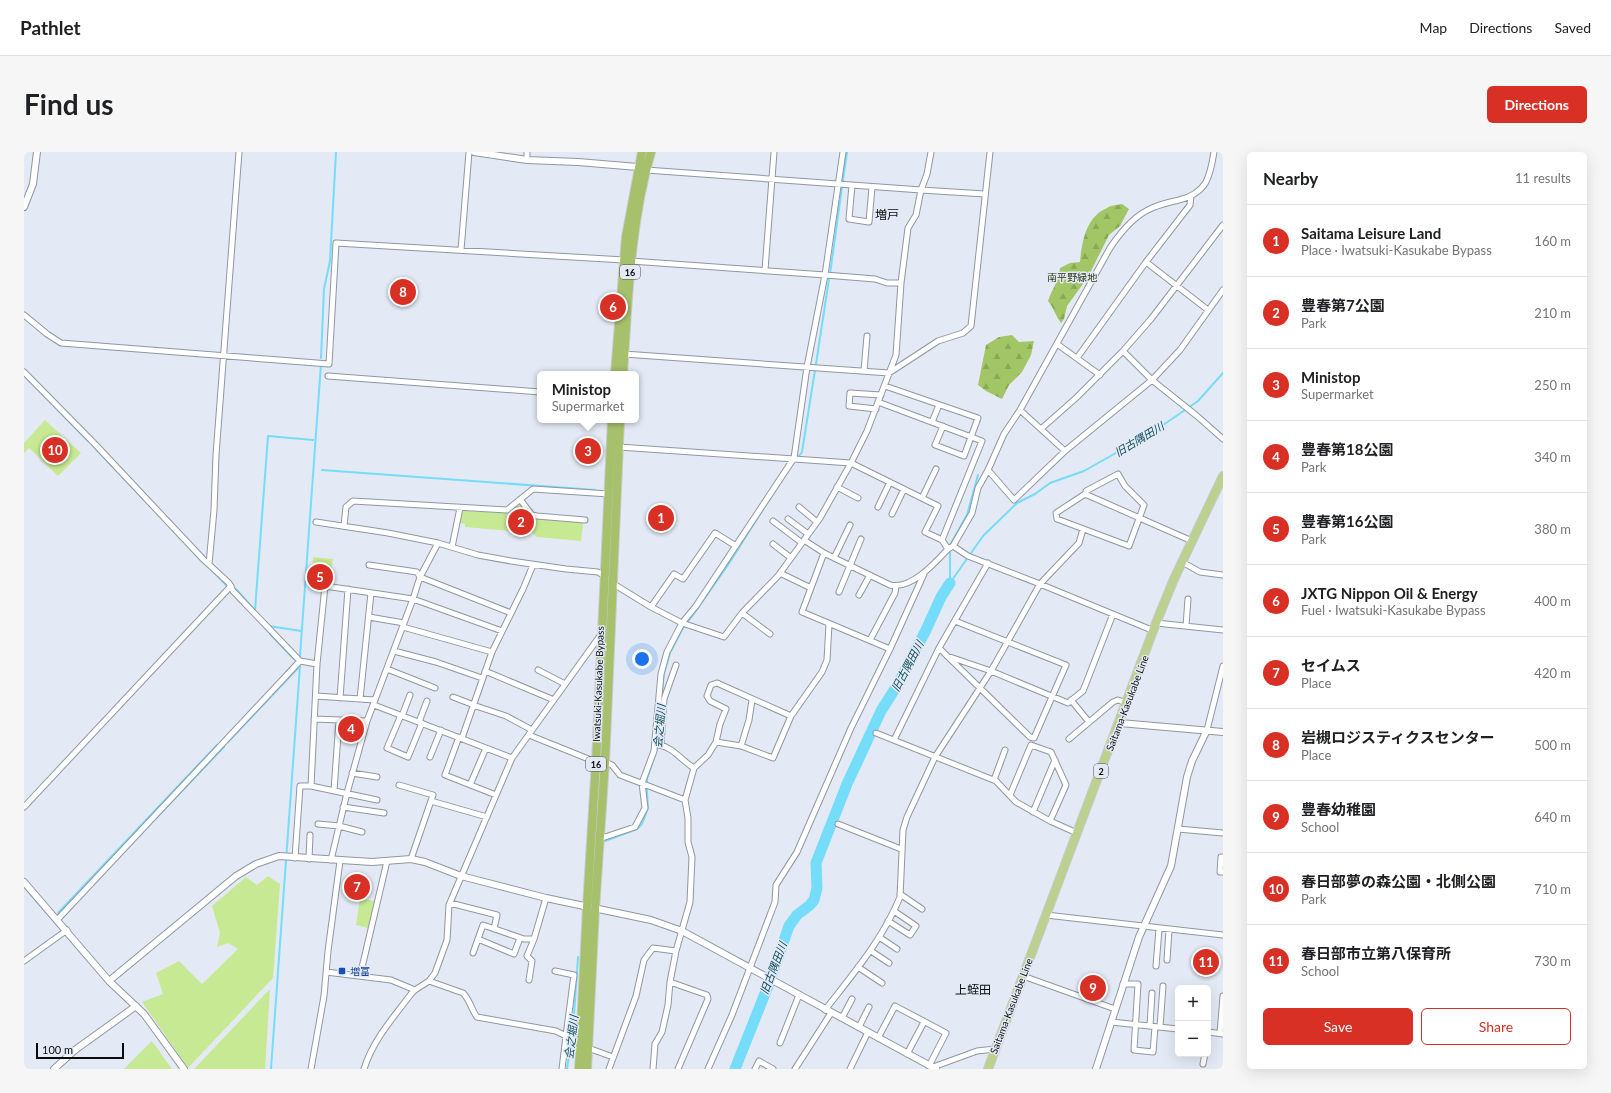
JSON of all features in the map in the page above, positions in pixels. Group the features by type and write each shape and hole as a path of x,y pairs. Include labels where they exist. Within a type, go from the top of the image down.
{"highway":[{"name":"16","path":"623,371 628,261 626,237 642,168 642,152"},
{"name":"16","path":"642,168 651,152"},
{"name":"16","path":"615,371 628,261"},
{"name":"Iwatsuki-Kasukabe Bypass","path":"587,1069 596,762 612,423"},
{"name":"Iwatsuki-Kasukabe Bypass","path":"579,1069 591,908 599,839 605,762 620,423"}],"main road":[{"name":"Saitama-Kasukabe Line","path":"988,1069 1155,627 1182,562 1223,476"}],"street":[{"path":"24,207 33,184 37,152"},
{"path":"209,564 239,152"},
{"path":"461,250 469,152"},
{"path":"474,152 527,160 578,162 852,186 985,194"},
{"path":"527,152 527,160"},
{"path":"765,270 774,152"},
{"path":"599,839 635,827 645,808 645,784 655,744 661,674 667,652 682,623 736,546 794,458 807,367 825,275 843,152"},
{"path":"316,522 438,543 478,555 533,565 598,572 612,583 651,607 682,623 724,637 742,613 780,573 817,522 851,463 867,431 896,355 901,283 908,228 916,215 921,190 927,174 931,152"},
{"path":"624,354 890,373 938,341 963,333 971,326 990,152"},
{"path":"708,1069 732,1016 775,902 776,885 798,852 851,728 890,649 924,574 950,548 972,513 978,488 988,470 1004,434 1020,410 1118,235 1150,209 1167,202 1180,200 1200,191 1209,179 1214,152"},
{"path":"852,186 849,219 869,222 872,187"},
{"path":"1077,358 1146,262 1190,205 1191,196"},
{"path":"1042,428 1100,375 1123,351 1151,319 1223,225"},
{"path":"24,315 47,334 62,343 329,364 336,242 765,270 875,279 887,283 901,283"},
{"path":"1146,262 1208,310"},
{"path":"988,470 1014,500 1065,451 1152,380 1180,350 1223,290"},
{"path":"864,371 867,336"},
{"path":"1056,344 1100,375"},
{"path":"1123,351 1152,380 1223,439"},
{"path":"24,372 231,586 300,661 317,664"},
{"path":"328,376 537,392"},
{"path":"885,386 978,418 964,456 936,445 943,426"},
{"path":"876,409 849,406 850,393 881,395"},
{"path":"878,402 982,440 942,540"},
{"path":"932,422 939,404"},
{"path":"1020,410 1042,428 1065,451"},
{"path":"619,447 851,463 938,506 925,532 942,540 950,548 1112,614 1155,627 1186,626 1223,630"},
{"path":"922,498 936,469"},
{"path":"1086,495 1086,491 1118,474 1125,486 1144,505 1140,518 1129,546 1057,519 1056,513 1085,494 1086,495 1140,518 1192,541"},
{"path":"878,506 890,482"},
{"path":"837,487 858,498"},
{"path":"892,514 904,489"},
{"path":"344,526 346,507 353,501 507,510 533,490 586,495 609,494"},
{"path":"522,502 532,515 585,520"},
{"path":"799,507 817,522"},
{"path":"452,547 460,508"},
{"path":"788,519 808,534"},
{"path":"773,521 824,553 896,586 924,574"},
{"path":"834,558 850,525"},
{"path":"795,1069 828,1012 858,967 871,951 894,911 900,894 903,830 907,817 935,757 1008,643 1040,584 1079,543 1083,529"},
{"path":"651,607 674,574 683,579 715,533 736,546"},
{"path":"839,592 862,540"},
{"path":"331,860 343,807 367,721 420,577 438,543"},
{"path":"773,544 791,558"},
{"path":"824,553 802,612 890,649"},
{"path":"1182,562 1200,572 1223,575"},
{"path":"894,740 939,648 988,563"},
{"path":"369,565 417,572 420,577 511,613"},
{"path":"496,795 445,775 474,705 492,652 524,589 533,565"},
{"path":"780,573 811,588"},
{"path":"859,595 870,575"},
{"path":"24,807 231,586"},
{"path":"311,786 317,664 325,586 413,599 502,631"},
{"path":"870,640 895,593 896,586"},
{"path":"340,698 348,589"},
{"path":"360,699 371,593"},
{"path":"1186,626 1188,599"},
{"path":"742,613 770,634"},
{"path":"946,655 991,671 1068,703 1083,690 1112,614"},
{"path":"369,617 403,625 492,652"},
{"path":"939,648 1030,737 1034,738 1066,665 1008,643 955,620"},
{"path":"716,742 741,746 772,758 791,716 822,672 826,660 830,624"},
{"path":"365,1069 373,1046 415,990 429,981 435,973 447,940 450,903 512,758 602,632"},
{"path":"394,650 436,662 482,678"},
{"path":"57,920 300,661"},
{"path":"661,745 664,699 676,665"},
{"path":"1096,1069 1110,1022 1139,937 1171,866 1187,777 1192,761 1207,730 1223,666"},
{"path":"387,670 435,688"},
{"path":"538,670 565,684"},
{"path":"485,671 554,700"},
{"path":"653,1069 655,1044 662,1032 668,1005 670,982 676,951 690,902 692,857 688,842 688,818 685,800 694,768 708,755 716,742 720,724 726,709 710,701 707,696 711,685 717,683 752,700 791,716"},
{"path":"659,693 666,694"},
{"path":"410,695 388,748 408,756 427,701"},
{"path":"316,696 360,699 375,702 402,715 512,758"},
{"path":"453,697 506,716 532,730"},
{"path":"741,746 749,720 752,700"},
{"path":"1071,700 1089,722"},
{"path":"1069,739 1113,702 1118,700 1127,703"},
{"path":"314,719 367,721"},
{"path":"334,791 339,720"},
{"path":"1120,723 1223,732"},
{"path":"430,756 441,730"},
{"path":"876,733 994,780 1016,802 1050,821 1077,833"},
{"path":"529,735 596,762"},
{"path":"655,744 661,745 677,754 684,762 694,768"},
{"path":"1010,795 1030,745 1051,752 1066,785 1050,821"},
{"path":"470,785 486,748"},
{"path":"994,780 1005,750"},
{"path":"1033,812 1055,760"},
{"path":"605,762 612,765 620,775 685,800"},
{"path":"352,774 377,777"},
{"path":"399,785 433,795 411,859"},
{"path":"295,858 300,786 311,786 377,800"},
{"path":"431,801 487,817"},
{"path":"343,807 384,813"},
{"path":"318,824 339,826 362,832"},
{"path":"838,824 902,849"},
{"path":"1178,829 1223,833"},
{"path":"309,858 310,835"},
{"path":"109,981 246,869 279,856 372,862 411,859 425,862 461,876 546,898 651,920 682,931 828,1012 933,1067 976,1051 995,1049"},
{"path":"1223,857 1221,857 1220,872 1223,872"},
{"path":"311,1069 324,996 330,934 340,861"},
{"path":"360,976 387,861"},
{"path":"24,882 67,930 109,981 144,1014 184,1069"},
{"path":"900,894 922,909"},
{"path":"529,980 532,961 527,956 534,939 546,898"},
{"path":"450,903 497,915 494,929"},
{"path":"888,922 910,934 916,926 894,911"},
{"path":"1046,915 1159,929 1223,935"},
{"path":"473,953 483,926 520,938 534,939"},
{"path":"1156,966 1159,929"},
{"path":"24,961 67,930"},
{"path":"1167,960 1169,930"},
{"path":"880,937 897,949"},
{"path":"478,939 514,954 520,938"},
{"path":"609,1069 636,996 644,960 653,948 676,951"},
{"path":"871,951 889,963"},
{"path":"858,967 882,983"},
{"path":"555,971 574,975 562,1069"},
{"path":"326,972 391,980 415,990"},
{"path":"1023,976 1115,1009"},
{"path":"429,981 462,993 467,997 473,1012 477,1017 556,1031 580,1043"},
{"path":"670,982 707,995 708,999 680,1060 678,1069"},
{"path":"1123,984 1138,984 1134,1050 1153,1052 1155,1027 1163,986"},
{"path":"1152,993 1155,1027"},
{"path":"780,1043 799,995"},
{"path":"1211,1032 1222,1033 1223,996"},
{"path":"842,1018 852,999"},
{"path":"54,1069 75,1050 136,1006"},
{"path":"878,1038 895,1006 946,1033 933,1067"},
{"path":"859,1027 869,1007"},
{"path":"907,1054 924,1022"},
{"path":"1110,1022 1175,1029"},
{"path":"850,1069 868,1032"},
{"path":"588,1048 613,1056"},
{"path":"1203,1064 1204,1057"},
{"path":"755,1069 759,1061 773,1069"}],"green space":[{"name":"南平野緑地","path":"1122,204 1129,209 1120,226 1109,235 1088,277 1067,306 1064,319 1061,323 1048,301 1057,281 1060,268 1070,263 1080,262 1086,230 1094,217 1109,207"},
{"path":"1012,335 1019,342 1034,341 1031,355 1022,372 1009,385 1002,399 978,385 986,345 999,337"},
{"path":"45,420 81,453 58,476 29,448 24,453 24,443"},
{"path":"521,504 531,516 581,521 583,524 581,541 537,537 532,533 465,527 465,524 460,523 461,514 463,511 507,513"},
{"path":"313,557 333,559 331,573 328,573 327,581 323,583 322,592 311,590"},
{"path":"341,722 362,723 363,725 359,739 347,739 348,733 340,732"},
{"path":"268,876 280,884 273,978 188,1068 142,1002 163,994 156,973 179,961 202,984 238,949 228,943 217,947 220,933 212,906 246,877 257,885"},
{"path":"360,898 375,901 368,928 356,925"},
{"path":"270,989 265,1069 194,1069"},
{"path":"152,1041 172,1069 124,1069"}],"waterway":[{"path":"321,358 324,289 330,261 336,152"},
{"path":"843,180 847,152"},
{"path":"830,274 842,187"},
{"path":"816,364 829,279"},
{"path":"300,656 321,364"},
{"path":"792,465 802,452 815,370"},
{"name":"旧古隅田川","path":"950,583 983,536 1017,503 1035,494 1050,483 1084,471 1153,432 1198,401 1223,373"},
{"path":"54,406 88,441"},
{"path":"255,610 268,436 313,440"},
{"path":"94,447 151,507"},
{"path":"322,470 595,490"},
{"path":"950,582 950,545 967,515 978,475"},
{"path":"662,693 664,673 670,653 683,628 728,565 775,490"},
{"path":"209,567 226,585"},
{"name":"旧古隅田川","path":"735,1069 768,986 789,926 797,915 814,900 817,888 816,863 847,784 881,711 898,684 941,597 950,583"},
{"path":"236,589 258,614"},
{"path":"269,626 301,631"},
{"path":"270,634 294,659"},
{"path":"271,1069 300,666"},
{"path":"228,742 299,667"},
{"name":"会之堀川","path":"660,717 661,700"},
{"path":"58,913 217,745"},
{"name":"会之堀川","path":"605,841 637,829 642,824 648,808 647,779 658,746"},
{"path":"138,837 224,747"},
{"name":"会之堀川","path":"567,1069 573,1029 578,957"}],"place":[{"name":"岩槻ロジスティクスセンター","path":"403,292"},
{"name":"JXTG Nippon Oil & Energy","path":"613,307"},
{"name":"春日部夢の森公園・北側公園","path":"55,450"},
{"name":"Ministop","path":"588,451"},
{"name":"Saitama Leisure Land","path":"661,518"},
{"name":"豊春第7公園","path":"521,522"},
{"name":"豊春第16公園","path":"320,577"},
{"name":"豊春第18公園","path":"351,729"},
{"name":"セイムス","path":"357,887"},
{"name":"春日部市立第八保育所","path":"1206,962"},
{"name":"増富","path":"342,971"},
{"name":"豊春幼稚園","path":"1093,988"}],"district":[{"name":"増戸","path":"887,214"},
{"name":"上蛭田","path":"973,989"}]}
